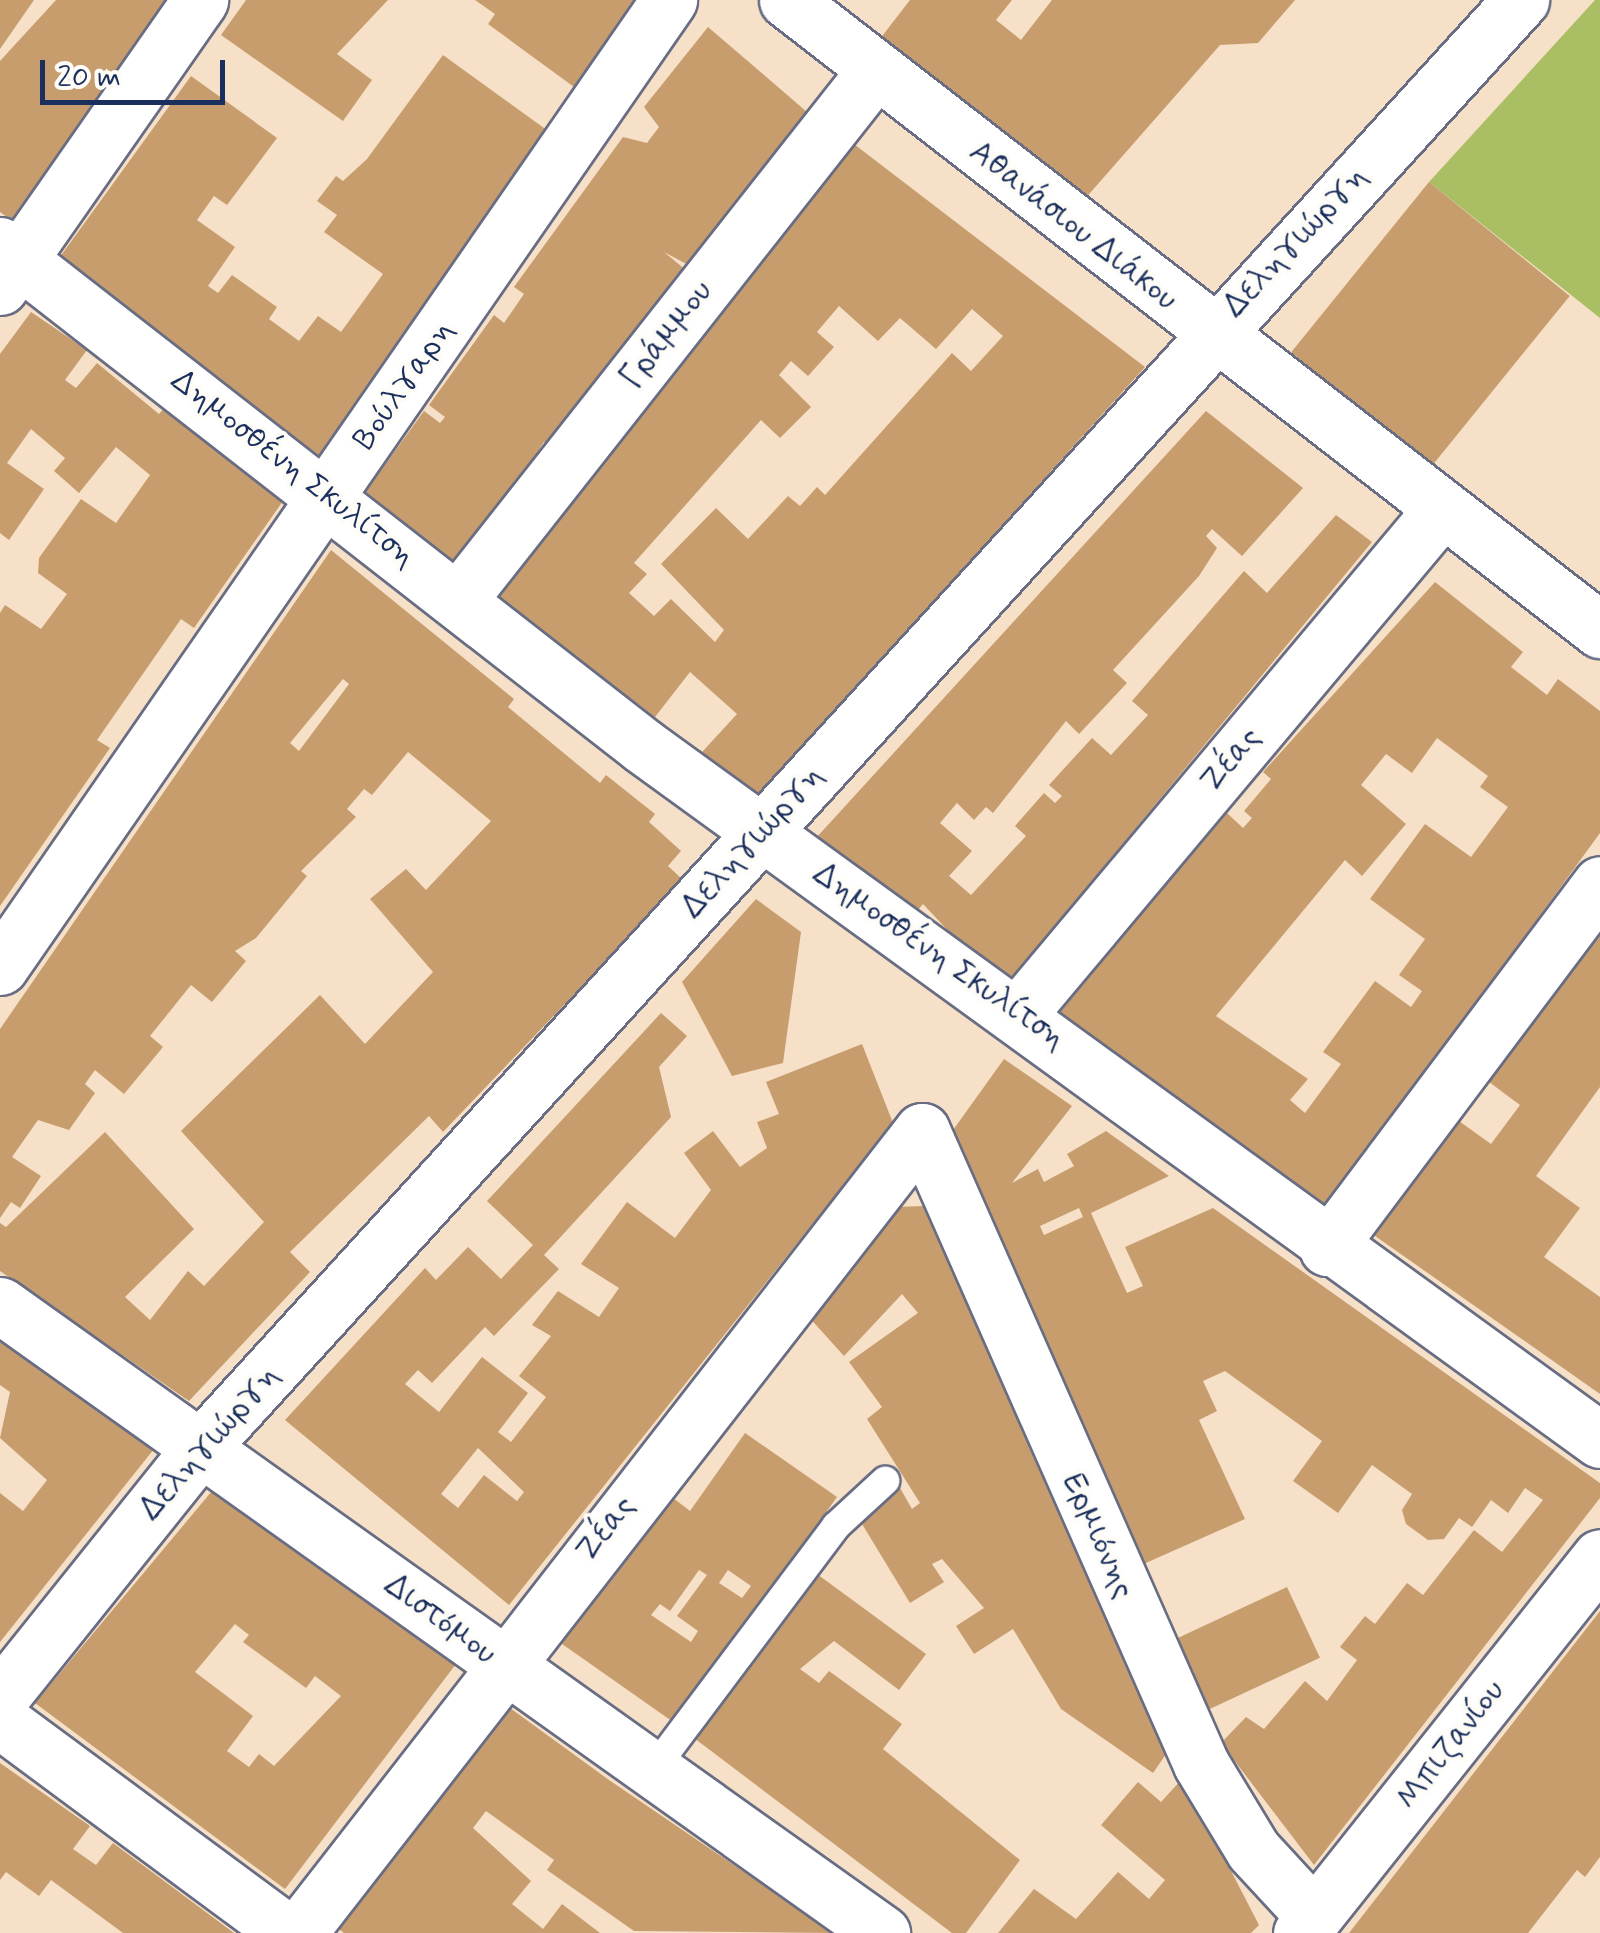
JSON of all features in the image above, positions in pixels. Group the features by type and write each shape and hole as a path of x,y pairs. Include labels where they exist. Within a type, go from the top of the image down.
{"street":[{"path":"7,263 200,0"},
{"name":"Βούλγαρη","path":"0,966 669,0"},
{"name":"Αθανάσιου Διάκου","path":"787,0 1600,630"},
{"name":"Δεληγιώργη","path":"0,1698 201,1447 1212,333 1521,0"},
{"name":"Γράμμου","path":"459,599 875,71"},
{"name":"Δημοσθένη Σκυλίτση","path":"7,263 328,494 763,831 1020,1012 1326,1248 1600,1440"},
{"name":"Ζέας","path":"1020,1012 1442,509"},
{"path":"1326,1248 1600,884"},
{"name":"Ζέας","path":"298,1933 502,1665 922,1131"},
{"name":"Ερμιόνης","path":"922,1131 1201,1764 1253,1850 1308,1925"},
{"name":"Διστόμου","path":"0,1305 882,1933"},
{"name":"Μπιζανίου","path":"1308,1925 1600,1556"},
{"path":"0,1720 288,1933"}],"lane":[{"path":"653,1770 836,1526 884,1481"}],"green space":[{"path":"1595,0 1600,0 1600,318 1429,182"}],"building":[{"path":"0,0 34,0 0,49"},
{"path":"56,0 173,0 17,224 0,212 0,61"},
{"path":"246,0 388,0 337,54 372,80 343,121 221,35"},
{"path":"475,0 654,0 585,95 488,24 495,14"},
{"path":"910,0 1012,0 996,20 1021,40 1052,0 1295,0 1258,43 1220,45 1083,201 876,44"},
{"path":"708,27 807,112 690,266 664,252 687,271 551,448 544,442 455,574 360,499 424,411 440,423 445,417 429,405 494,315 504,323 524,294 514,287 623,137 647,143 659,127 644,107"},
{"path":"443,55 555,136 315,466 174,355 179,348 57,261 191,76 277,138 227,205 214,196 197,220 235,247 208,286 218,293 232,275 277,307 269,319 299,341 318,316 341,332 383,274 324,232 337,215 317,201 336,176 343,181 367,159"},
{"path":"850,141 1145,367 748,807 692,763 737,714 690,672 648,726 485,598","holes":["839,306 878,341 900,318 936,349 972,309 1003,336 971,371 952,353 825,495 817,487 800,506 788,496 748,539 716,508 661,564 724,630 715,642 671,599 654,616 629,593 647,574 634,563 761,420 780,438 811,407 779,375 791,361 808,376 834,347 817,332"]},
{"path":"1429,182 1570,296 1432,466 1291,352"},
{"path":"31,312 87,350 65,380 76,388 97,363 159,414 167,405 283,501 194,628 181,619 97,740 110,748 0,906 0,613 5,605 41,629 67,594 38,573 39,558 81,499 116,523 150,475 116,447 79,493 54,471 65,458 31,429 7,463 44,489 9,540 0,533 0,354"},
{"path":"1206,411 1303,488 1242,556 1212,529 1206,536 1217,548 1199,576 1113,670 1127,683 1079,734 1066,721 993,813 986,807 974,820 957,803 940,823 972,851 949,876 971,895 1026,836 1015,826 1044,793 1055,803 1062,796 1049,785 1092,738 1111,755 1148,715 1132,701 1244,571 1267,593 1336,515 1372,542 1003,989 923,904 908,922 816,838"},
{"path":"331,550 514,699 508,707 600,783 606,775 655,814 649,822 681,851 668,866 683,880 443,1132 429,1116 290,1252 310,1272 189,1401 0,1271 0,1223 6,1227 105,1132 194,1229 125,1297 150,1320 188,1271 204,1286 264,1222 181,1131 320,995 365,1044 433,972 370,899 406,869 426,890 491,821 408,752 372,795 364,789 347,809 356,817 301,871 307,876 256,938 235,951 246,961 212,1002 191,985 150,1036 163,1047 124,1094 95,1070 85,1084 95,1093 69,1130 38,1120 12,1157 41,1176 20,1208 11,1202 0,1218 0,1029","holes":["343,679 349,684 299,751 290,743"]},
{"path":"1435,582 1523,652 1511,667 1547,695 1558,679 1600,711 1600,833 1327,1208 1049,1022 1227,813 1243,828 1252,818 1244,811 1271,779 1263,772","holes":["1437,738 1488,776 1480,787 1508,807 1471,857 1425,824 1370,899 1425,939 1399,975 1422,991 1411,1007 1375,981 1323,1052 1341,1064 1305,1113 1290,1100 1308,1079 1216,1016 1345,860 1362,876 1406,824 1361,785 1386,754 1412,773"]},
{"path":"756,899 801,932 783,1063 732,1076 682,982"},
{"path":"1600,912 1600,1087 1536,1176 1580,1208 1544,1257 1600,1297 1600,1394 1368,1231 1452,1116 1491,1144 1520,1105 1481,1076"},
{"path":"661,1013 687,1036 659,1067 671,1117 544,1255 559,1269 494,1336 485,1327 432,1383 418,1370 405,1384 439,1412 482,1357 528,1393 498,1432 511,1442 546,1397 519,1376 551,1336 532,1325 558,1291 599,1317 619,1288 581,1264 627,1202 675,1238 711,1190 684,1153 713,1131 740,1167 767,1148 757,1122 779,1114 766,1082 862,1044 893,1123 509,1605 285,1420 425,1268 436,1280 468,1247 501,1279 533,1245 487,1201","holes":["478,1448 524,1492 517,1501 484,1475 458,1508 441,1494"]},
{"path":"1004,1059 1072,1106 1012,1183 1038,1169 1044,1182 1074,1166 1067,1154 1106,1131 1169,1176 1091,1213 1127,1293 1143,1286 1125,1247 1213,1208 1600,1483 1600,1498 1314,1865 1221,1743 1246,1717 1264,1729 1305,1681 1327,1701 1357,1660 1340,1647 1365,1616 1375,1624 1407,1583 1423,1595 1474,1530 1502,1552 1543,1500 1525,1488 1508,1513 1491,1500 1472,1527 1459,1518 1444,1539 1428,1540 1406,1524 1402,1510 1412,1494 1372,1465 1338,1513 1293,1481 1322,1441 1225,1371 1203,1381 1217,1411 1199,1420 1245,1519 1139,1566 943,1144","holes":["1079,1208 1083,1217 1044,1235 1040,1226"]},
{"path":"926,1206 1169,1750 1153,1773 1061,1709 1013,1629 974,1654 956,1626 984,1608 942,1559 932,1564 944,1582 910,1603 859,1519 900,1488 912,1509 920,1503 867,1419 882,1407 849,1362 918,1313 902,1294 844,1356 807,1315 892,1207"},
{"path":"0,1338 154,1449 0,1642 0,1493 23,1511 47,1480 0,1438 10,1392 0,1385"},
{"path":"745,1433 837,1497 676,1724 555,1639 668,1494 690,1511","holes":["699,1570 707,1575 677,1616 698,1631 691,1642 651,1615 660,1604 670,1611","728,1570 751,1586 742,1598 719,1583"]},
{"path":"212,1491 456,1664 285,1889 35,1703","holes":["235,1624 249,1635 243,1642 306,1688 315,1676 341,1696 274,1766 259,1754 249,1767 227,1751 253,1716 195,1672"]},
{"path":"817,1574 926,1654 899,1690 834,1641 800,1669 819,1683 829,1671 902,1724 883,1749 1020,1860 966,1933 952,1933 694,1738"},
{"path":"1287,1587 1320,1658 1208,1710 1175,1639"},
{"path":"1600,1611 1600,1857 1585,1877 1577,1870 1528,1933 1349,1933"},
{"path":"510,1708 834,1933 634,1931 547,1870 554,1860 486,1811 473,1828 531,1881 512,1904 543,1929 562,1904 600,1933 344,1933 335,1926"},
{"path":"0,1763 90,1826 73,1849 96,1865 113,1843 234,1933 123,1933 51,1880 39,1896 6,1872 0,1880"},
{"path":"1183,1778 1259,1925 1251,1933 998,1933 1034,1889 1076,1919 1118,1872 1149,1899 1165,1880 1101,1825 1138,1782 1161,1802"}]}
